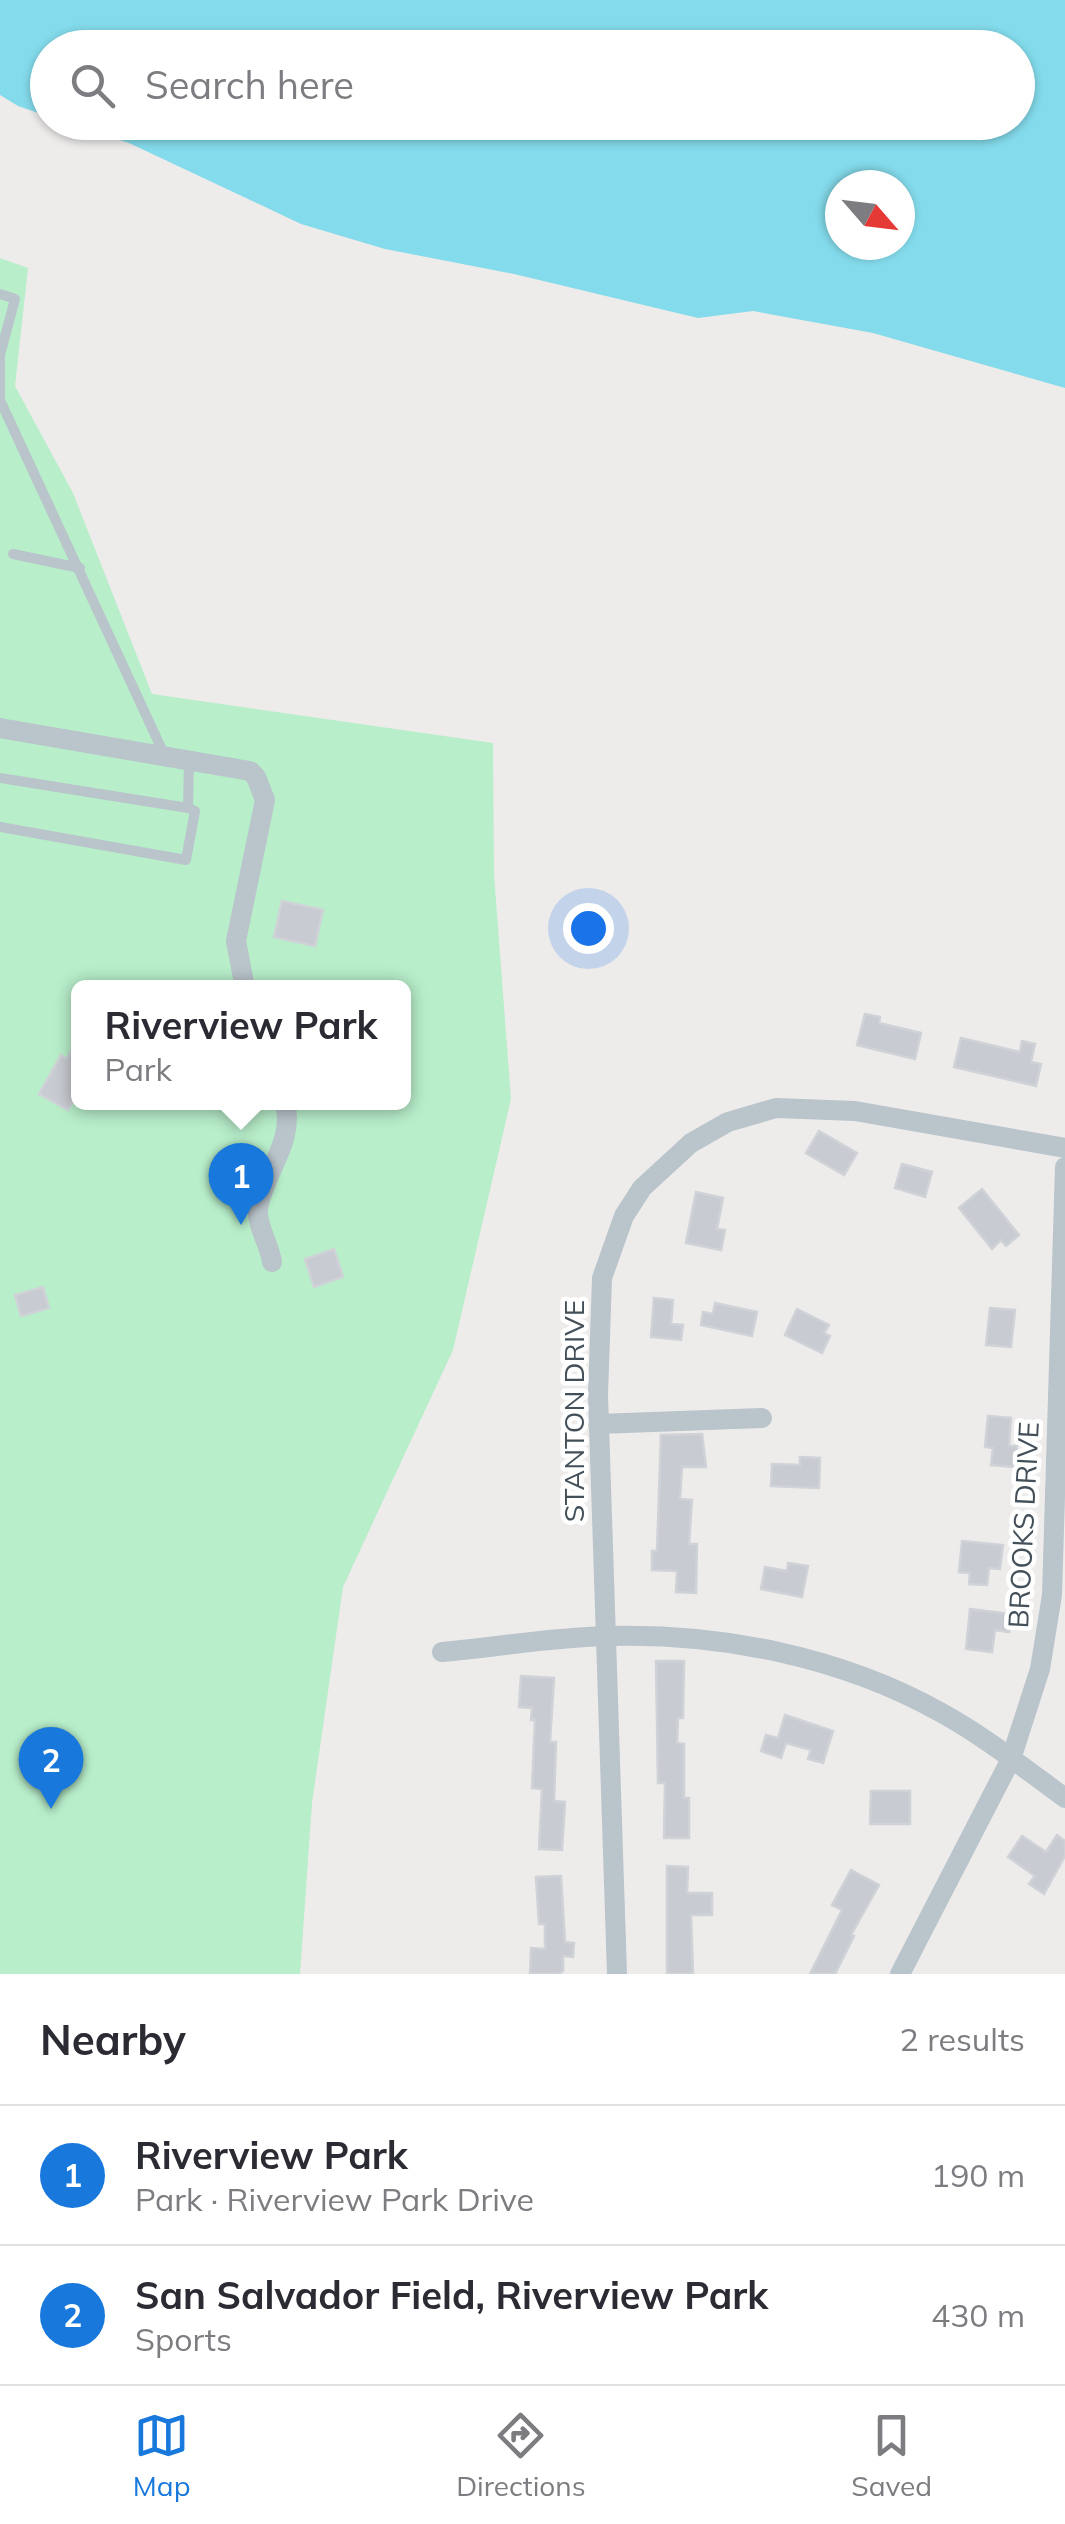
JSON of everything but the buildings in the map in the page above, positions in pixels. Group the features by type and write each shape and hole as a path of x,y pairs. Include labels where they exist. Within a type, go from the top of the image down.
{"street":[{"path":"0,728 189,759 250,771 256,777 265,800 236,941 243,980"},
{"name":"STANTON DRIVE","path":"617,1974 598,1424 600,1300 614,1236 642,1188 675,1156 709,1131 748,1114 776,1108 855,1111 1065,1148"},
{"path":"272,1262 258,1212 283,1147 286,1110"},
{"name":"BROOKS DRIVE","path":"900,1974 1012,1759 1033,1700 1052,1595 1065,1167"},
{"path":"598,1424 762,1418"},
{"path":"442,1652 607,1636 736,1644 856,1674 938,1710 1065,1798"}],"lane":[{"path":"0,294 15,299 0,356 0,398 164,755"},
{"path":"13,554 80,568"},
{"path":"188,808 189,759"},
{"path":"0,778 195,811 186,860 0,827"}],"green space":[{"path":"0,258 28,268 15,386 73,493 152,694 493,743 494,874 511,1099 453,1350 343,1587 312,1803 300,1974 0,1974"}],"water":[{"path":"0,0 1065,0 1065,388 873,333 753,311 698,318 514,274 385,249 301,224 120,140 1035,140 1035,30 30,30 30,110 0,95"}],"place":[{"name":"Riverview Park","path":"241,1225"},
{"name":"San Salvador Field, Riverview Park","path":"51,1809"}]}
